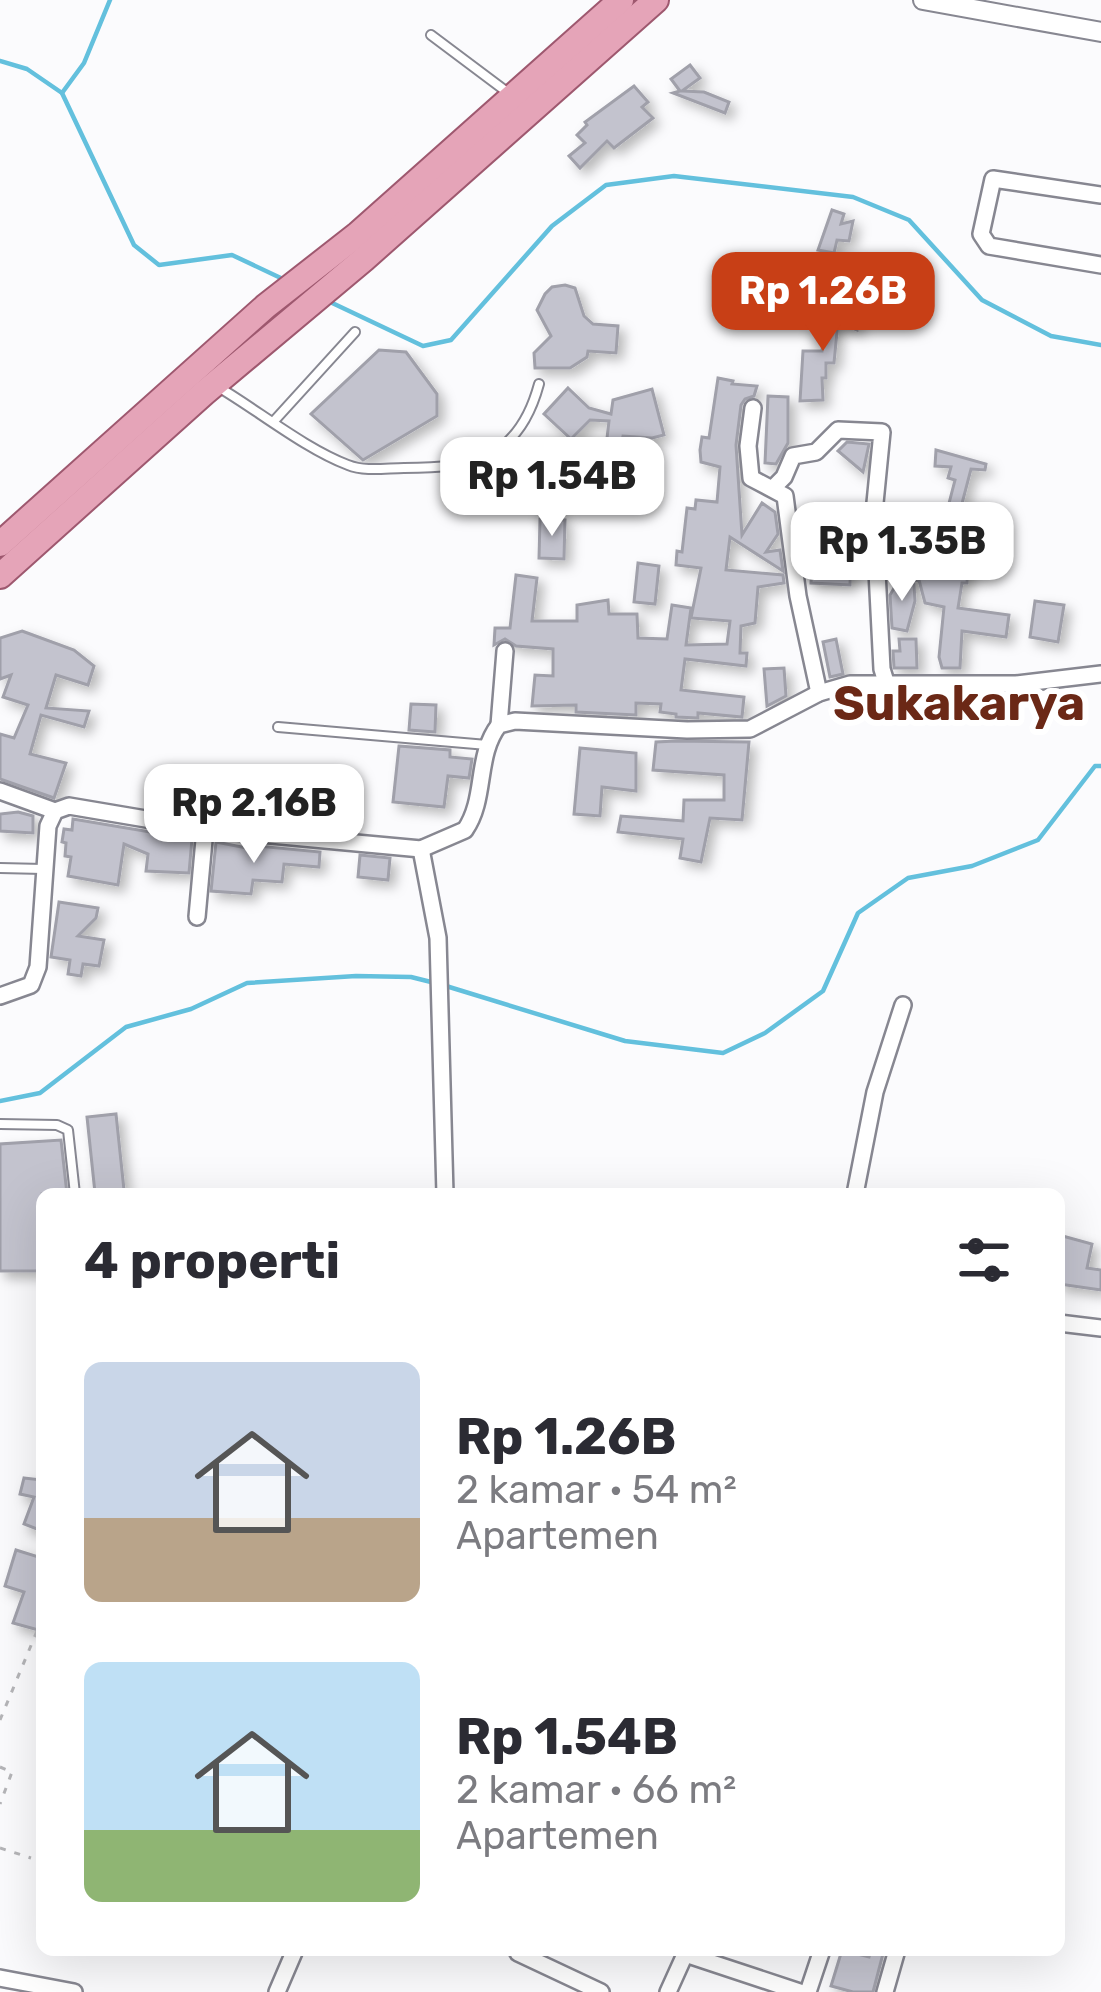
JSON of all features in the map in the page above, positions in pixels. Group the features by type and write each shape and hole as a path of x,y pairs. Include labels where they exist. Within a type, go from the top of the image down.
{"main road":[{"path":"361,246 513,96 620,0"},
{"path":"0,544 656,0"},
{"path":"0,576 214,384 275,315"}],"street":[{"path":"923,0 1101,32"},
{"path":"1101,195 993,179 981,234 988,246 1101,265"},
{"path":"753,408 748,446 751,478 785,496 798,596 819,693"},
{"path":"773,488 794,456 816,452 838,430 882,432 874,513 886,682"},
{"path":"0,790 55,811 69,806 92,808 205,829 421,849 465,830 473,818 487,745 499,725 506,651"},
{"path":"499,725 515,721 750,729 819,693 850,684 1016,684 1101,674"},
{"path":"0,996 31,985 38,967 43,869 48,826 55,811"},
{"path":"197,917 205,829"},
{"path":"421,849 438,938 445,1188"},
{"path":"856,1188 874,1092 903,1005"},
{"path":"1065,1324 1101,1328"},
{"path":"277,1992 292,1956"},
{"path":"526,1956 601,1992"},
{"path":"668,1992 684,1956"},
{"path":"698,1956 804,1992 820,1956"},
{"path":"885,1992 895,1956"},
{"path":"0,1978 74,1992"}],"lane":[{"path":"431,35 513,96"},
{"path":"274,421 355,332"},
{"path":"214,384 350,466 466,465 494,454 530,417 539,383"},
{"path":"278,727 487,745"},
{"path":"0,868 43,869"},
{"path":"0,1124 57,1125 68,1130 73,1188"}],"path":[{"path":"0,1720 36,1633"},
{"path":"0,1767 12,1772 0,1804"},
{"path":"0,1848 31,1858"}],"building":[{"path":"690,65 700,78 682,91 704,92 729,102 725,113 673,93 680,91 671,79"},
{"path":"634,86 648,102 642,107 653,118 614,148 607,141 580,168 569,156 585,143 577,135 585,122"},
{"path":"832,210 844,214 841,224 853,221 849,241 837,240 834,253 818,250"},
{"path":"552,287 575,288 584,316 593,324 618,326 616,353 588,351 587,357 570,368 535,368 534,353 551,336 537,310"},
{"path":"812,310 857,311 857,330 838,322 834,363 826,363 826,378 822,378 823,400 800,401 803,351 822,351 825,316"},
{"path":"379,350 406,352 437,394 437,416 363,460 311,414"},
{"path":"718,378 757,386 754,396 741,405 736,445 742,535 762,503 775,512 778,534 766,552 780,550 783,571 730,537 726,570 783,575 784,583 758,587 755,623 741,626 740,653 747,653 746,666 685,659 681,690 744,697 742,717 698,713 698,718 676,717 660,712 661,704 636,703 636,715 576,712 576,705 532,706 535,675 553,676 553,649 516,646 505,639 494,645 495,628 510,628 516,575 537,578 532,621 577,621 577,605 608,600 609,614 637,614 638,638 667,639 672,605 691,608 686,645 727,644 730,621 691,618 701,568 676,565 687,508 695,509 696,500 717,502 720,467 701,462 700,450 702,437 709,438"},
{"path":"568,388 589,408 611,414 613,400 652,389 664,435 623,436 622,441 607,438 609,421 590,420 571,439 544,414"},
{"path":"768,396 788,397 788,443 776,464 765,463"},
{"path":"847,442 869,444 863,472 838,451"},
{"path":"936,450 986,464 985,470 971,469 959,515 947,511 955,480 948,478 951,467 935,466"},
{"path":"540,519 565,520 564,559 539,558"},
{"path":"813,522 838,523 838,529 863,537 864,551 851,550 850,585 811,583"},
{"path":"912,548 969,553 967,583 962,583 958,608 1009,615 1006,637 962,631 960,668 942,668 944,607 925,603 919,580 910,582"},
{"path":"638,563 659,566 655,604 634,602"},
{"path":"901,576 914,584 907,631 892,628 890,595"},
{"path":"1035,601 1064,605 1058,642 1030,637"},
{"path":"22,631 74,650 94,666 88,685 56,675 46,708 89,711 84,727 41,715 30,754 66,763 54,798 0,779 0,734 14,738 28,705 3,697 11,675 0,679 0,638"},
{"path":"836,639 843,674 830,677 823,642"},
{"path":"899,639 916,639 917,668 894,668 893,651 900,651"},
{"path":"784,668 786,696 767,706 764,669"},
{"path":"411,704 436,705 435,732 409,730"},
{"path":"656,742 749,742 742,820 710,818 701,862 680,858 683,839 618,832 621,816 683,821 684,800 724,800 724,775 653,770"},
{"path":"399,746 450,750 450,757 472,759 469,778 448,776 444,807 393,802"},
{"path":"580,748 636,753 636,791 602,787 600,816 574,814"},
{"path":"0,814 33,816 33,833 0,831"},
{"path":"73,819 192,839 189,873 146,871 148,854 124,844 118,885 68,876 71,857 65,856 66,843 62,842 64,829 72,830"},
{"path":"216,842 257,850 258,846 320,852 319,867 284,864 282,882 253,880 251,894 211,891"},
{"path":"360,855 390,858 388,880 358,877"},
{"path":"59,902 98,908 96,918 78,936 104,940 99,966 83,964 81,976 68,974 70,960 51,957"},
{"path":"116,1114 124,1188 94,1188 87,1117"},
{"path":"61,1140 66,1188 36,1188 36,1271 0,1271 0,1144"},
{"path":"1065,1237 1092,1244 1087,1268 1101,1270 1101,1290 1065,1285"},
{"path":"24,1478 36,1479 36,1529 24,1524 34,1497 20,1494"},
{"path":"16,1550 36,1556 36,1629 13,1623 24,1592 5,1586"},
{"path":"840,1956 882,1956 873,1992 831,1986"}],"waterway":[{"path":"62,93 84,63 110,0"},
{"path":"0,61 27,69 62,93 134,245 159,265 232,255 285,280"},
{"path":"328,301 423,346 451,340 552,226 606,185 674,176 853,197 909,220 982,300 1051,336 1101,345"},
{"path":"446,986 625,1041 723,1053 765,1033 823,991 858,913 908,878 972,866 1038,840 1095,766 1101,766"},
{"path":"0,1101 40,1093 126,1027 191,1009 247,983 356,976 411,977 435,983"}],"district":[{"name":"Sukakarya","path":"959,703"}]}
